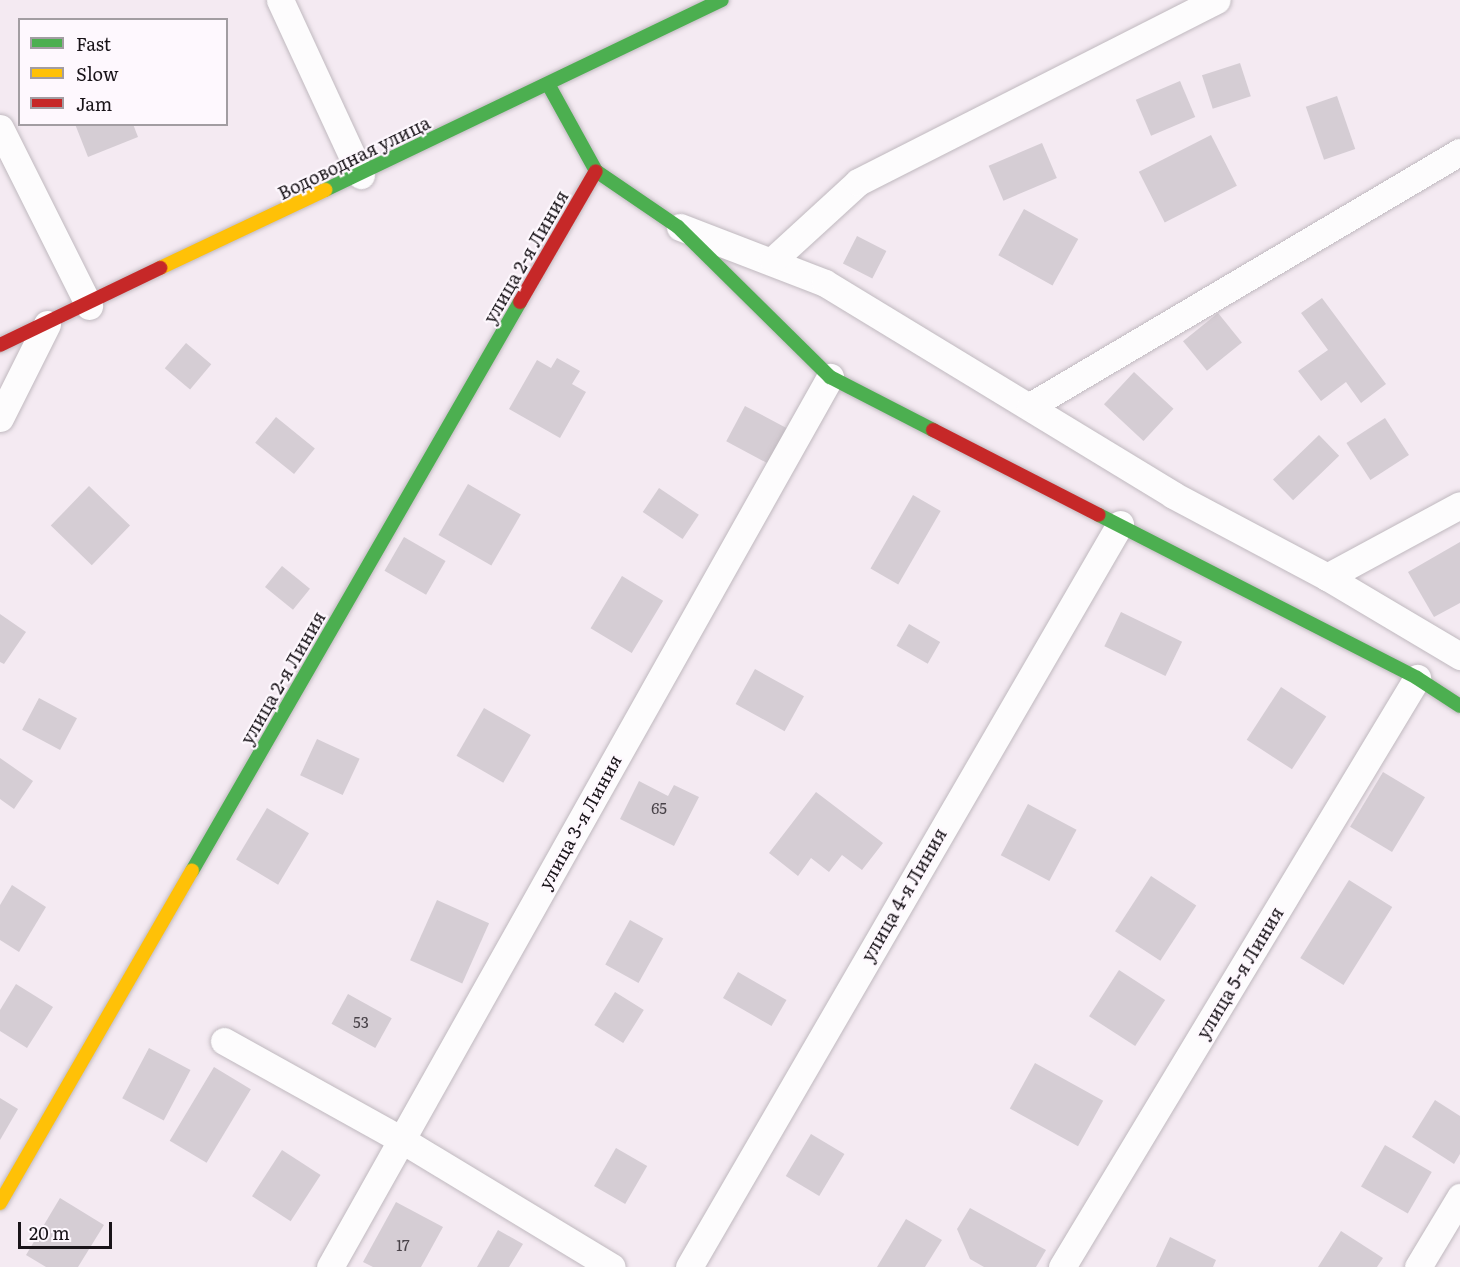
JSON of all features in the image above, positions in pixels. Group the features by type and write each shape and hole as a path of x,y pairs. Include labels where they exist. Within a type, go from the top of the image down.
{"street":[{"path":"280,0 361,175"},
{"name":"Водоводная улица","path":"0,345 89,306 722,0"},
{"path":"773,260 858,182 1217,0"},
{"path":"548,84 596,171 678,227 830,377 1417,678 1460,706"},
{"path":"0,128 89,306"},
{"path":"1030,406 1460,152"},
{"name":"улица 2-я Линия","path":"0,1203 596,171"},
{"path":"678,227 773,260 825,283 1173,495 1327,577 1460,656"},
{"path":"0,418 47,324"},
{"name":"улица 3-я Линия","path":"330,1267 830,377"},
{"path":"1327,577 1460,505"},
{"name":"улица 4-я Линия","path":"689,1267 1120,524"},
{"name":"улица 5-я Линия","path":"1062,1267 1417,678"},
{"path":"224,1041 402,1140 612,1267"},
{"path":"1418,1267 1460,1197"}],"building":[{"path":"1240,63 1251,96 1213,109 1202,75"},
{"path":"1180,81 1195,117 1151,136 1136,100"},
{"path":"1337,96 1355,149 1324,160 1306,107"},
{"path":"76,126 134,126 138,137 88,157"},
{"path":"1211,135 1237,186 1165,223 1139,172"},
{"path":"1042,143 1057,178 1003,201 989,166"},
{"path":"1024,209 1078,239 1053,285 998,255"},
{"path":"857,236 886,251 872,279 843,264"},
{"path":"1322,298 1386,384 1361,403 1346,382 1321,401 1298,371 1328,350 1301,313"},
{"path":"1218,313 1242,343 1207,371 1183,341"},
{"path":"186,343 211,364 190,389 165,368"},
{"path":"557,358 580,371 572,384 586,392 560,438 509,409 537,360 551,368"},
{"path":"1134,372 1173,409 1143,441 1104,404"},
{"path":"745,406 788,429 769,464 726,441"},
{"path":"276,417 315,448 294,474 255,443"},
{"path":"1385,418 1409,455 1370,480 1346,443"},
{"path":"1319,435 1339,456 1293,500 1273,479"},
{"path":"468,484 521,514 491,566 439,535"},
{"path":"89,486 130,526 92,565 51,526"},
{"path":"659,488 699,515 683,539 643,512"},
{"path":"913,495 941,511 898,585 870,569"},
{"path":"404,537 446,561 426,595 384,571"},
{"path":"1460,542 1460,603 1434,617 1408,572"},
{"path":"282,566 310,589 293,610 265,587"},
{"path":"622,576 663,601 632,653 591,628"},
{"path":"1121,612 1182,642 1165,676 1104,646"},
{"path":"0,614 26,632 4,664 0,662"},
{"path":"909,624 940,642 928,664 896,646"},
{"path":"755,669 804,696 785,731 736,704"},
{"path":"1281,687 1326,716 1292,769 1247,740"},
{"path":"39,698 77,718 60,750 22,730"},
{"path":"484,708 531,735 503,783 456,756"},
{"path":"317,739 360,759 343,795 300,775"},
{"path":"0,758 33,781 14,809 0,799"},
{"path":"1383,772 1425,797 1392,852 1350,827"},
{"path":"639,781 668,796 674,785 699,797 674,846 620,819"},
{"path":"816,792 883,843 862,870 842,855 829,872 811,858 798,876 769,853"},
{"path":"1028,804 1077,830 1049,881 1001,855"},
{"path":"267,808 309,833 278,885 236,859"},
{"path":"1151,876 1196,905 1160,961 1115,931"},
{"path":"1349,880 1392,907 1343,985 1300,958"},
{"path":"12,885 46,907 19,952 0,940 0,905"},
{"path":"437,900 489,923 462,983 410,960"},
{"path":"630,920 663,938 639,983 605,965"},
{"path":"1119,970 1165,1000 1135,1046 1089,1016"},
{"path":"738,972 786,1000 771,1026 723,998"},
{"path":"16,984 53,1007 27,1048 0,1031 0,1010"},
{"path":"615,992 644,1010 623,1043 594,1025"},
{"path":"348,994 392,1018 375,1048 332,1024"},
{"path":"149,1048 190,1070 164,1120 122,1098"},
{"path":"1035,1063 1103,1101 1078,1146 1010,1108"},
{"path":"214,1067 251,1089 207,1163 170,1141"},
{"path":"0,1098 18,1109 0,1140"},
{"path":"1435,1100 1460,1116 1460,1154 1454,1164 1412,1137"},
{"path":"811,1134 844,1154 819,1196 786,1176"},
{"path":"1385,1145 1432,1172 1408,1214 1361,1187"},
{"path":"616,1148 647,1166 625,1204 594,1186"},
{"path":"282,1150 321,1175 291,1221 252,1196"},
{"path":"60,1198 104,1225 78,1267 46,1267 26,1255"},
{"path":"396,1202 443,1227 421,1267 373,1267 363,1262"},
{"path":"970,1208 1046,1250 1036,1267 984,1267 970,1259 957,1229"},
{"path":"906,1219 942,1240 925,1267 877,1267"},
{"path":"498,1230 523,1244 509,1267 477,1267"},
{"path":"1341,1231 1383,1258 1377,1267 1318,1267"},
{"path":"1170,1237 1216,1260 1213,1267 1156,1267"}],"traffic: fast":[{"path":"325,190 722,0"},
{"path":"548,84 596,171 678,227 830,377 933,430"},
{"path":"192,871 520,302"},
{"path":"1099,515 1417,678 1460,706"}],"traffic: slow":[{"path":"160,268 325,190"},
{"path":"0,1203 192,871"}],"traffic: jam":[{"path":"520,302 596,171"},
{"path":"0,345 160,268"},
{"path":"933,430 1099,515"}]}
